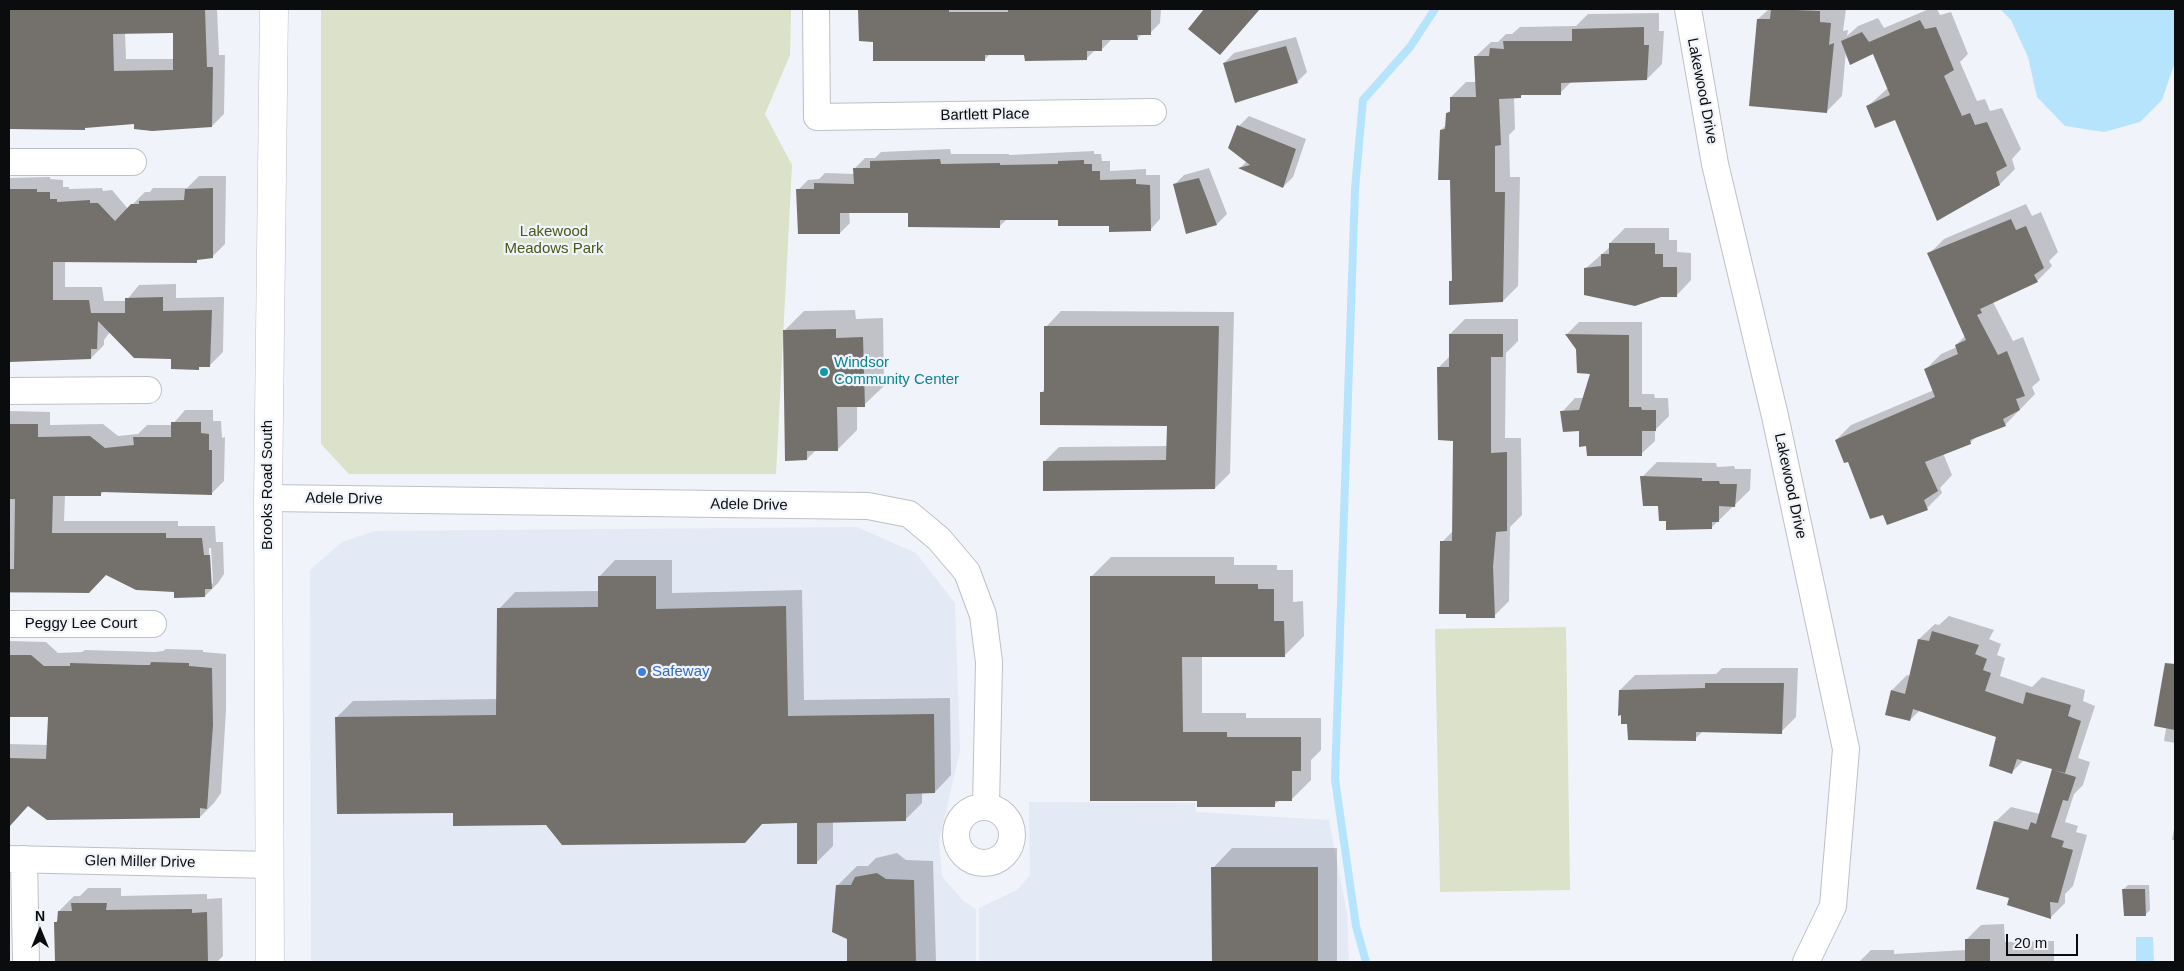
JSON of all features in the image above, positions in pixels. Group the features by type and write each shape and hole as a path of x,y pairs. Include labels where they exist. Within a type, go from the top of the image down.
{"street":[{"name":"Brooks Road South","path":"270,962 268,498 274,9"},
{"name":"Bartlett Place","path":"816,9 816,117 1152,112"},
{"name":"Lakewood Drive","path":"1688,9 1715,164 1775,416 1846,749 1833,906 1806,962"},
{"path":"9,162 134,162"},
{"path":"9,391 148,390"},
{"name":"Adele Drive","path":"268,498 868,506 910,514 939,539 967,572 983,615 989,662 986,807"},
{"name":"Peggy Lee Court","path":"9,624 153,624"},
{"path":"16,859 26,962"},
{"name":"Glen Miller Drive","path":"16,859 270,865"}],"shaded area":[{"path":"857,527 916,553 955,603 960,751 939,841 942,876 963,901 976,909 976,962 311,962 310,570 342,542 375,531"},
{"path":"1029,802 1195,803 1196,812 1329,820 1347,914 1349,962 979,962 979,908 1017,890 1030,875"}],"green space":[{"name":"Lakewood Meadows Park","path":"321,9 791,9 790,55 765,114 792,165 776,474 349,474 321,444"},
{"path":"1566,627 1570,890 1440,892 1435,629"}],"water":[{"path":"2000,9 2175,9 2175,62 2162,100 2140,122 2104,132 2065,126 2037,97 2028,57 2011,20"},
{"path":"2136,937 2153,937 2154,962 2136,962"}],"building":[{"path":"9,9 205,9 207,67 213,67 212,127 152,131 134,129 134,124 85,128 85,130 9,129","holes":["173,33 173,70 114,71 113,34"]},
{"path":"858,9 949,9 949,12 1008,12 1008,9 1151,9 1151,35 1137,35 1138,40 1102,40 1102,51 1087,51 1087,60 1025,61 1024,55 985,55 985,61 873,61 873,42 859,41"},
{"path":"1204,9 1260,9 1220,55 1188,29"},
{"path":"1771,9 1820,11 1820,22 1831,23 1829,45 1834,43 1827,113 1749,106 1757,19 1770,19"},
{"path":"1920,20 1925,29 1936,27 1954,70 1944,76 1962,116 1970,113 1975,125 1987,122 2007,166 1996,172 2000,185 1937,221 1895,120 1875,128 1866,106 1890,95 1873,54 1850,65 1841,41 1862,32 1869,42"},
{"path":"1644,27 1644,45 1649,45 1647,80 1561,83 1561,95 1521,95 1521,98 1499,99 1501,145 1495,146 1495,192 1505,192 1503,302 1449,305 1449,281 1452,281 1450,180 1438,180 1440,130 1445,129 1446,113 1450,112 1450,97 1476,97 1474,56 1489,56 1490,48 1504,49 1503,41 1572,41 1572,29"},
{"path":"1286,46 1298,83 1235,103 1223,63"},
{"path":"1237,125 1296,149 1283,188 1238,168 1250,165 1228,148"},
{"path":"940,159 941,164 1000,163 1000,165 1058,164 1058,161 1084,160 1084,164 1092,164 1092,171 1100,171 1100,180 1136,179 1136,184 1150,185 1151,231 1109,232 1109,226 1058,226 1058,220 1000,220 1000,228 908,227 908,213 840,213 840,234 798,234 796,189 814,189 814,183 854,184 853,168 870,168 870,161"},
{"path":"1199,178 1217,225 1186,234 1173,184"},
{"path":"213,188 213,258 197,260 197,263 53,262 53,300 89,300 91,313 125,313 125,298 163,297 163,311 212,310 210,367 199,367 199,370 171,369 171,359 134,358 98,321 97,349 91,349 91,359 9,362 9,189 37,189 37,192 50,192 50,199 57,199 57,202 90,200 90,203 98,203 115,221 131,204 139,204 139,201 184,200 185,189"},
{"path":"2011,219 2016,230 2026,226 2044,268 2034,275 2038,282 1980,309 1982,313 1977,315 1998,355 2007,351 2025,396 2016,399 2020,410 2003,419 2006,426 1970,440 1971,444 1925,462 1938,491 1924,500 1928,510 1887,525 1883,515 1870,519 1848,462 1844,463 1835,440 1935,397 1924,369 1958,354 1955,345 1966,340 1927,253"},
{"path":"1609,243 1655,243 1655,254 1663,254 1663,267 1677,267 1677,297 1661,297 1635,306 1584,295 1584,268 1601,266 1601,254 1609,254"},
{"path":"1044,326 1219,326 1215,489 1043,491 1043,461 1166,460 1167,426 1040,425 1040,392 1044,392"},
{"name":"Windsor Community Center","path":"836,329 836,338 863,337 865,407 837,407 838,451 807,451 807,460 785,461 783,330"},
{"path":"1449,334 1503,334 1503,357 1491,357 1491,453 1507,452 1507,531 1496,532 1493,567 1495,618 1466,618 1466,614 1439,614 1440,541 1452,541 1453,441 1438,440 1437,367 1449,367"},
{"path":"1565,334 1629,335 1629,407 1641,407 1642,410 1656,410 1656,431 1642,431 1642,456 1587,456 1586,446 1579,447 1579,431 1563,432 1560,411 1579,410 1590,374 1577,373 1576,349"},
{"path":"171,422 201,422 201,433 209,434 209,450 212,450 212,495 101,492 101,496 53,496 52,533 166,533 166,538 202,538 204,555 210,555 212,589 205,589 205,597 174,598 174,592 136,590 106,575 89,593 9,592 9,569 14,569 15,499 9,499 9,424 38,424 38,437 90,436 105,448 134,445 133,437 171,437"},
{"path":"1640,476 1702,478 1702,481 1737,484 1735,507 1719,506 1719,522 1712,522 1712,529 1666,530 1666,521 1659,521 1658,506 1643,506"},
{"name":"Safeway","path":"598,576 656,576 656,609 786,606 788,716 934,714 935,793 906,794 906,821 817,823 817,864 797,864 797,823 762,824 745,843 562,845 546,825 453,826 453,813 337,814 335,717 496,715 497,608 598,607"},
{"path":"1090,576 1215,576 1215,584 1258,584 1258,589 1274,589 1274,621 1284,621 1285,657 1182,657 1183,732 1227,732 1227,737 1301,737 1301,771 1292,771 1292,801 1275,801 1275,807 1197,807 1197,801 1090,801"},
{"path":"1932,631 1979,645 1975,654 1987,659 1983,670 1991,673 1985,691 2023,704 2026,692 2071,705 2068,716 2081,721 2065,773 2053,770 2076,777 2068,801 2063,800 2051,837 2064,841 2062,847 2073,850 2058,903 2050,902 2051,919 2007,905 2009,898 1976,889 1994,821 2028,830 2031,822 2036,824 2052,769 2017,759 2012,774 1989,766 1996,737 1913,709 1910,721 1885,715 1891,690 1905,694 1918,639 1929,641"},
{"path":"9,655 31,655 44,666 70,666 70,663 150,665 151,662 189,663 189,666 212,668 213,725 207,809 200,808 200,818 47,820 28,806 9,827 9,758 46,759 48,717 9,717"},
{"path":"2165,663 2175,664 2175,730 2154,726"},
{"path":"1705,683 1784,683 1782,734 1696,732 1696,741 1628,740 1627,724 1621,724 1621,715 1618,716 1619,690 1705,688"},
{"path":"1211,867 1318,867 1318,962 1212,962"},
{"path":"877,873 886,879 914,880 916,962 847,962 847,939 832,932 836,885 851,885 855,877"},
{"path":"2122,889 2145,889 2146,916 2124,916"},
{"path":"71,903 107,903 106,910 192,909 192,913 207,912 208,962 55,962 54,922 57,922 58,911 72,911"},
{"path":"1965,939 1990,939 1990,962 1965,962"}],"waterway":[{"path":"1366,962 1356,926 1335,779 1355,189 1363,100 1410,47 1435,9"}],"place":[{"name":"Windsor Community Center","path":"824,372"},
{"name":"Safeway","path":"642,672"}]}
